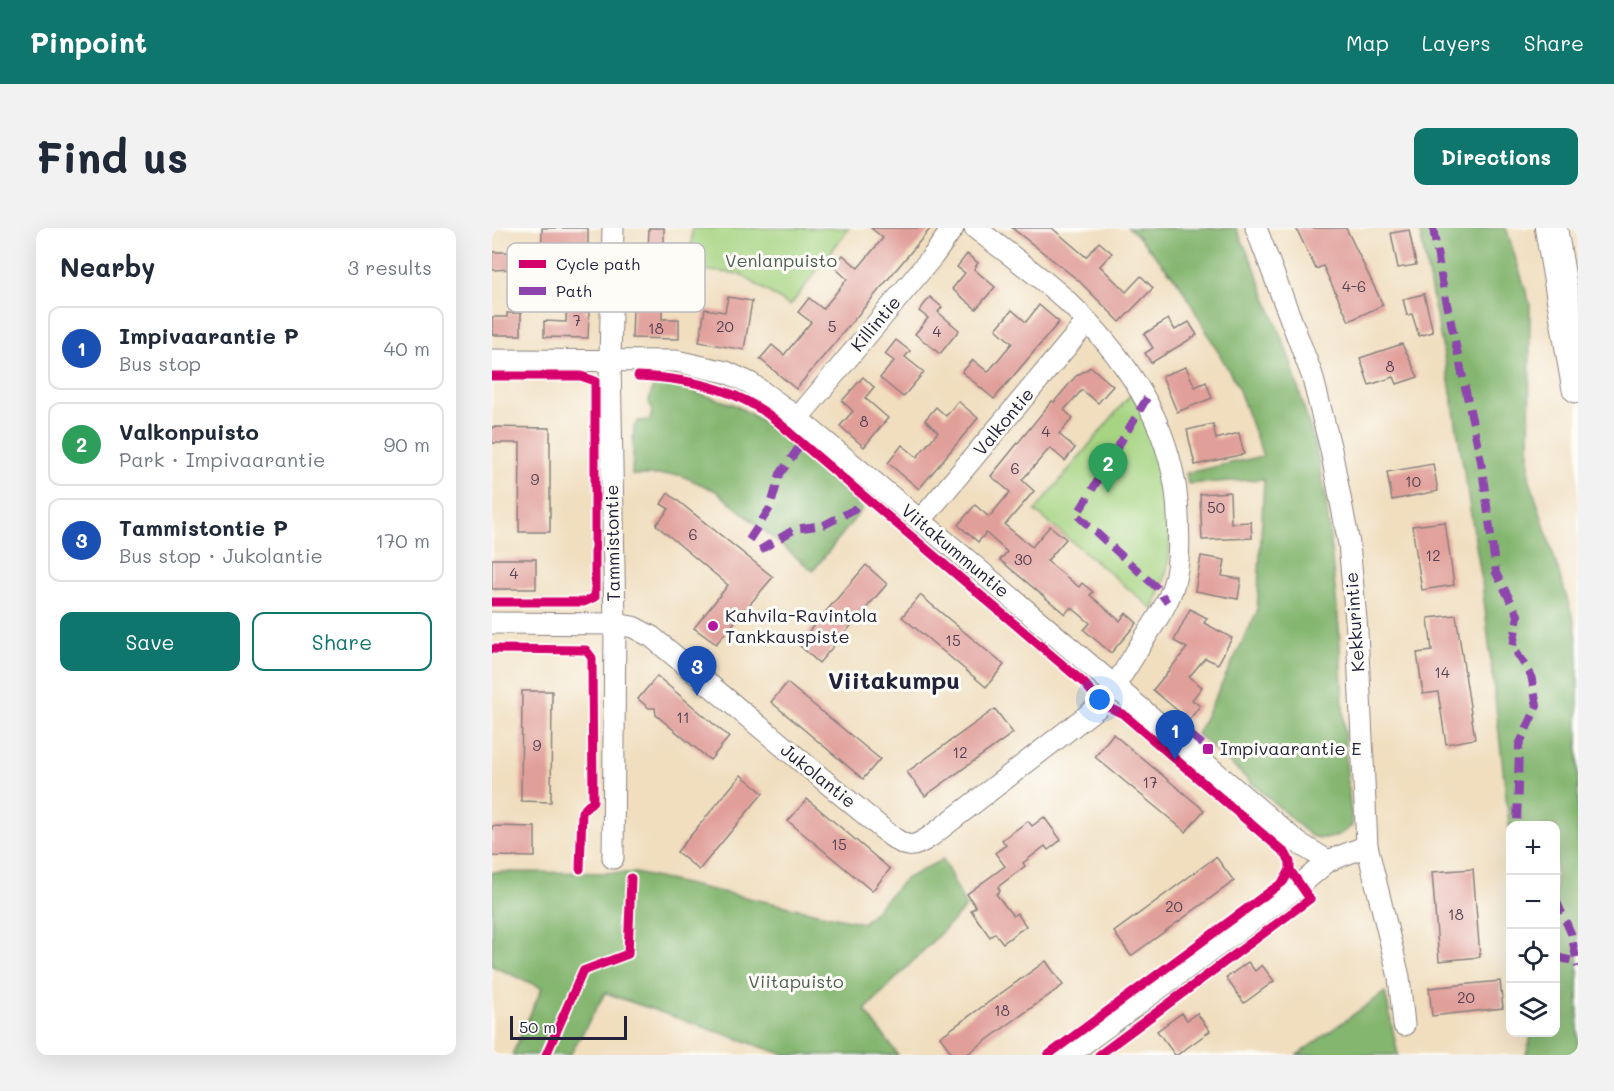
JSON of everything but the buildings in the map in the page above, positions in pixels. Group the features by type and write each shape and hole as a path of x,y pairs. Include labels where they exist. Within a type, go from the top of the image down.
{"highway":[{"path":"1551,228 1578,387"}],"street":[{"name":"Tammistontie","path":"614,228 614,243"},
{"name":"Killintie","path":"797,419 933,256 953,228"},
{"path":"975,228 1067,301 1088,322 1130,373 1147,398 1169,452 1178,504 1178,553 1175,581 1167,602 1115,686"},
{"name":"Kekkurintie","path":"1256,228 1312,375 1331,450 1349,544 1357,631 1367,846 1399,977 1404,1025"},
{"name":"Tammistontie","path":"611,312 610,360 615,624 613,858"},
{"name":"Valkontie","path":"920,521 1088,322"},
{"name":"Viitakummuntie","path":"492,360 676,361 726,372 750,383 920,521 1297,842 1328,861"},
{"name":"Jukolantie","path":"492,623 615,624 633,627 652,637 891,836 909,846 919,844 931,836 1102,704 1115,686"},
{"path":"1068,1055 1300,885 1328,861 1367,846"}],"green space":[{"name":"Venlanpuisto","path":"692,228 849,228 790,306 740,274 705,270 705,243 692,243"},
{"path":"1128,228 1236,228 1254,266 1290,360 1317,452 1326,499 1339,628 1346,763 1352,826 1333,837 1311,836 1197,734 1257,612 1264,479 1188,484 1186,473 1263,456 1237,385 1179,283"},
{"path":"1419,228 1506,228 1530,304 1529,477 1575,624 1578,651 1578,1055 1526,1055 1531,1037 1560,1037 1560,821 1509,821 1482,582 1450,386"},
{"path":"667,383 735,405 764,422 863,508 813,571 716,491 680,475 632,475 634,427 638,421 650,420 652,410 649,401 653,386"},
{"path":"1131,394 1150,430 1163,471 1167,493 1170,535 1168,562 1153,609 1035,511"},
{"name":"Viitapuisto","path":"943,859 966,907 865,1010 898,1055 785,1055 605,993 570,1055 512,1055 542,988 492,966 492,872 635,873 863,923 905,879"},
{"path":"1385,992 1398,1055 1297,1055"}],"marked path":[{"path":"1433,228 1442,281 1481,461 1496,573 1518,615 1513,647 1531,675 1537,706 1519,745 1517,821"},
{"path":"1147,398 1077,515 1156,587 1167,602"},
{"path":"749,540 770,508 780,474 802,443"},
{"path":"760,550 795,529 824,525 853,510 866,497"},
{"path":"1191,735 1208,749"},
{"path":"1560,909 1571,933 1578,967"},
{"path":"1560,958 1577,962"}],"cycle path":[{"path":"492,376 581,376 595,381 595,597 584,602 492,602"},
{"path":"638,376 701,384 739,398 775,419 1084,683 1102,704 1123,714 1286,854 1290,862 1290,870 1310,899 1099,1055"},
{"path":"492,649 586,650 592,658 593,801 582,812 580,869"},
{"path":"1048,1055 1283,882 1290,870"},
{"path":"546,1055 583,971 628,954 631,878"}],"place":[{"name":"Valkonpuisto","path":"1108,493"},
{"name":"Kahvila-Ravintola Tankkauspiste","path":"713,626"},
{"name":"Tammistontie P","path":"697,696"},
{"name":"Impivaarantie E","path":"1208,749"},
{"name":"Impivaarantie P","path":"1175,760"}],"district":[{"name":"Viitakumpu","path":"894,681"}]}
